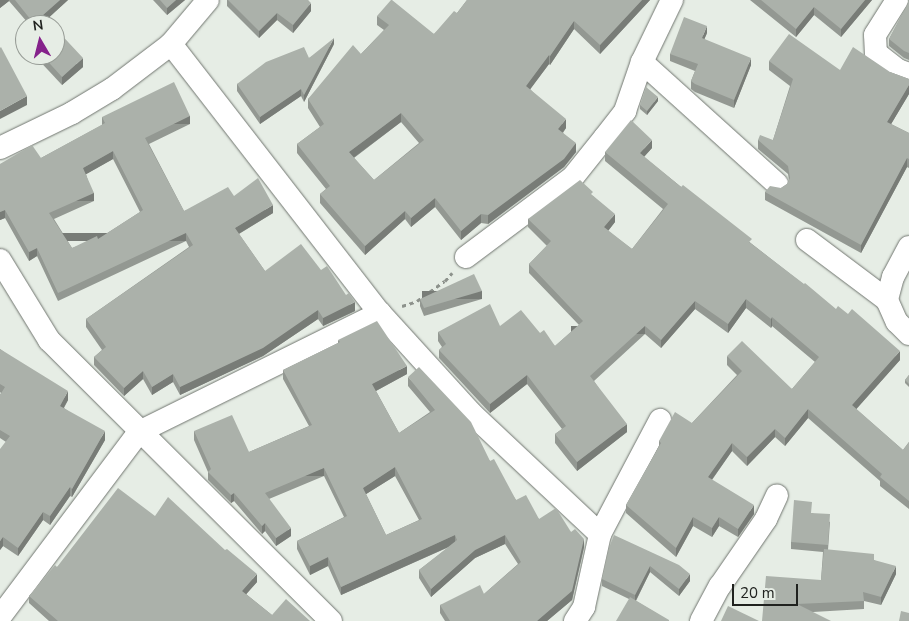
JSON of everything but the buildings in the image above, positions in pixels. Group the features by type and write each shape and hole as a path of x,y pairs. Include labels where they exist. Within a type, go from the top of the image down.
{"street":[{"path":"0,148 72,114 112,89 171,44 208,0"},
{"path":"466,257 573,177 625,111 642,62 672,0"},
{"path":"897,0 875,35 876,53 898,70 909,74"},
{"path":"171,44 380,313 472,414 600,534"},
{"path":"642,62 777,184"},
{"path":"807,240 887,300 897,322 909,334"},
{"path":"887,300 893,278 909,247"},
{"path":"0,260 50,340 139,432 331,621"},
{"path":"0,617 139,432 380,313"},
{"path":"576,621 584,607 600,534 660,420"},
{"path":"701,621 720,586 766,519 777,495"}],"path":[{"path":"380,313 417,301 445,281 466,257"}]}
